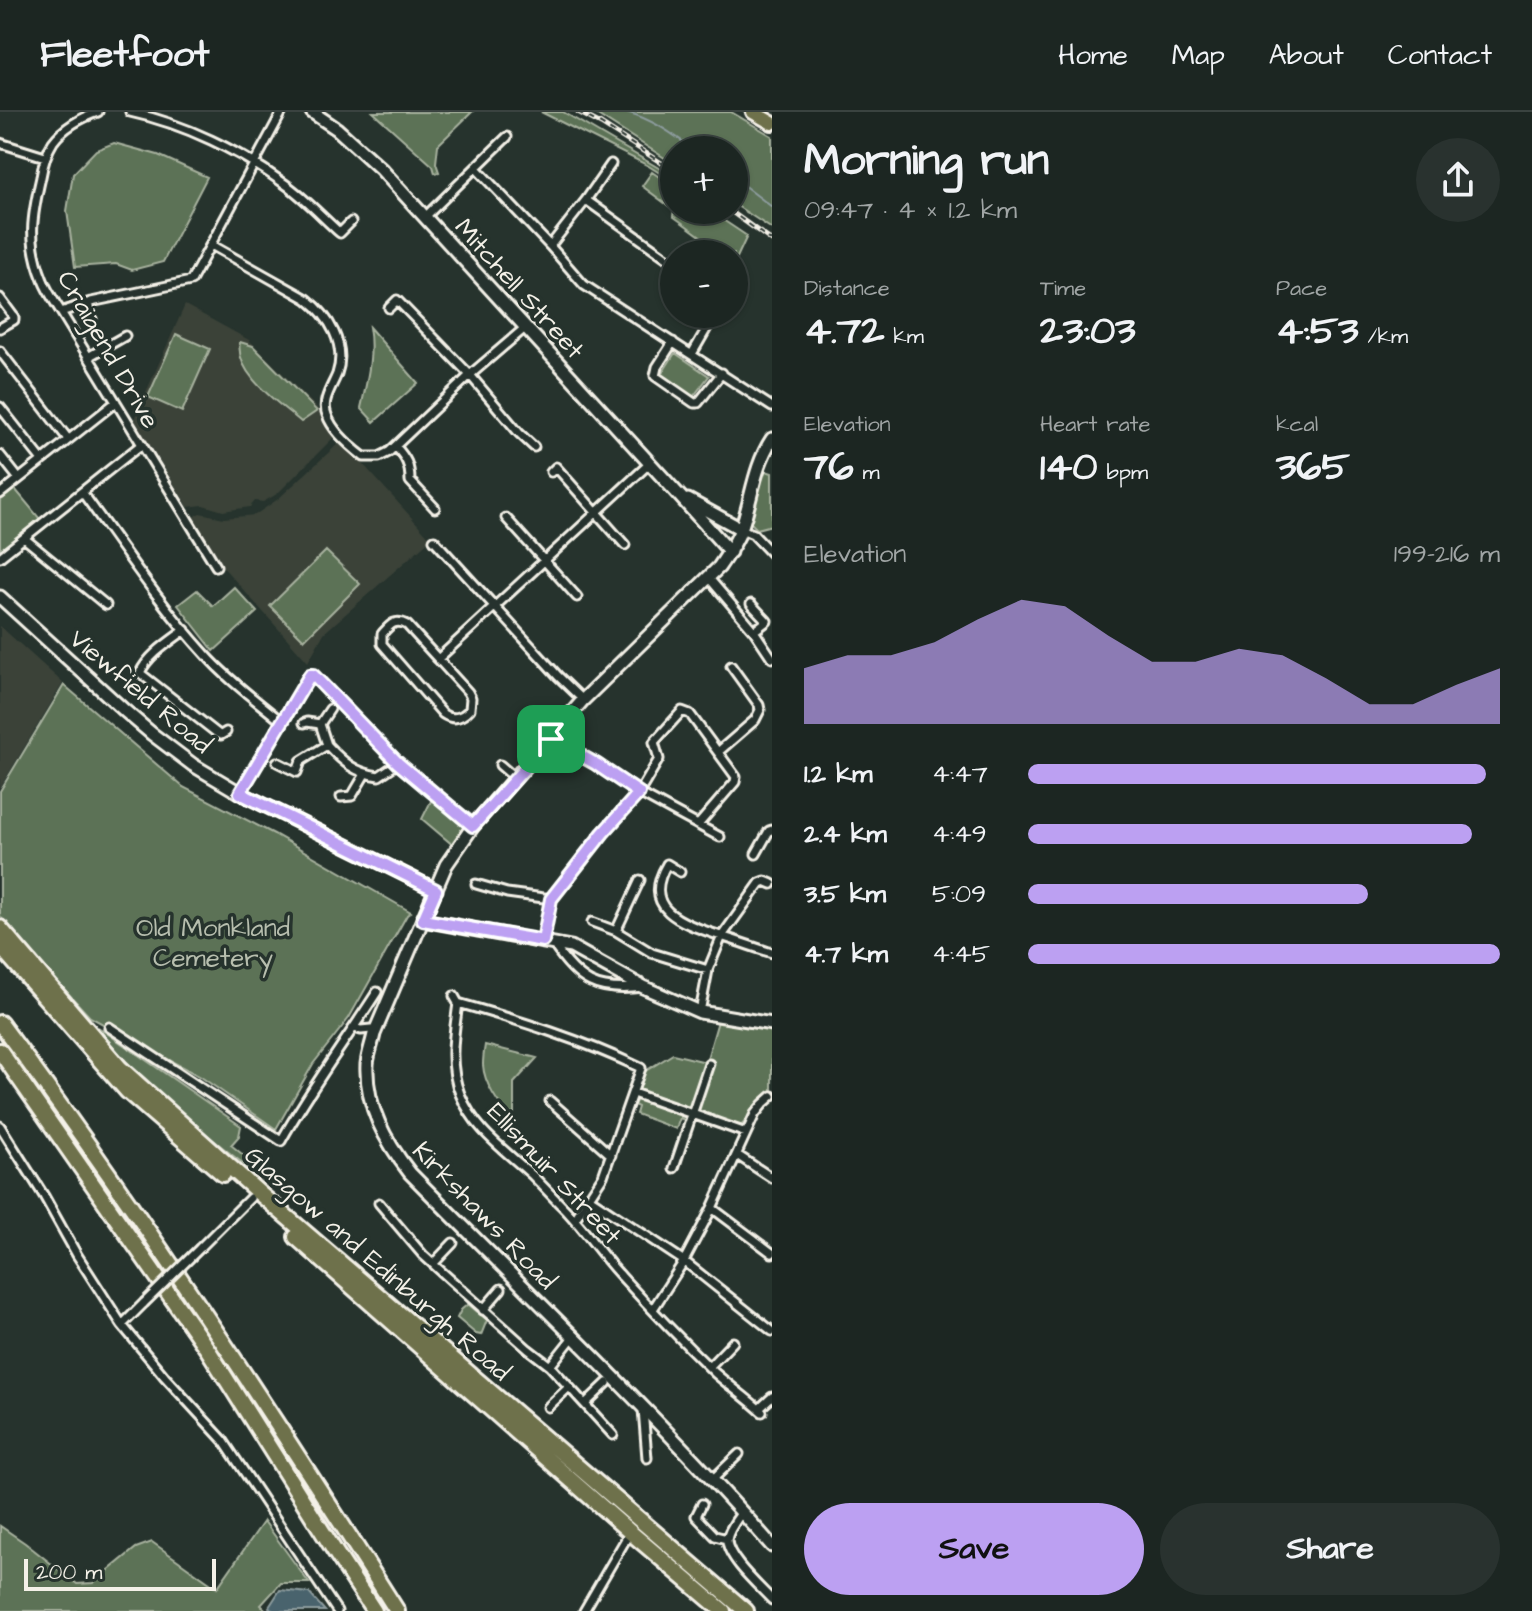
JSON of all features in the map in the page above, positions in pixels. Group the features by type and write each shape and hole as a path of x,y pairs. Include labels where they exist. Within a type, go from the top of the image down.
{"highway":[{"name":"Glasgow and Edinburgh Road","path":"0,928 120,1068 259,1193 746,1611"},
{"name":"Glasgow and Edinburgh Road","path":"0,946 127,1091 723,1611"},
{"path":"0,1023 224,1341 397,1611"},
{"path":"0,1051 208,1350 374,1611"}],"main road":[{"path":"753,112 772,123"}],"street":[{"name":"Craigend Drive","path":"98,112 69,127 53,141 45,157 32,216 32,233 43,280 216,566"},
{"path":"130,112 194,132 253,163 288,185 340,233 351,222"},
{"path":"61,312 88,303 191,281 282,112"},
{"name":"Mitchell Street","path":"312,112 323,116 361,150 425,217 730,552"},
{"path":"425,217 507,137"},
{"path":"0,143 45,157"},
{"path":"550,246 611,164"},
{"path":"476,168 584,285 772,407"},
{"path":"586,200 660,253"},
{"path":"211,245 316,306 334,329 340,353 337,373 325,403 327,417 364,457 379,457 396,447 470,375 526,327"},
{"path":"0,298 14,317 0,328"},
{"path":"389,308 397,300 534,447"},
{"path":"88,303 92,319"},
{"path":"692,354 707,328"},
{"path":"88,357 125,336"},
{"path":"673,342 657,367 655,376 694,403 698,403 722,373"},
{"path":"0,351 68,439"},
{"path":"0,494 116,402"},
{"path":"0,407 42,460"},
{"name":"Kirkshaws Road","path":"772,439 768,452 759,463 741,529 719,567 583,700 455,850 374,1034 367,1061 372,1106 387,1141 410,1173 643,1408 772,1546"},
{"path":"0,557 142,444"},
{"path":"396,447 407,461 410,481 435,508"},
{"path":"0,455 19,479"},
{"path":"438,659 650,463"},
{"path":"551,472 556,467 625,545"},
{"path":"402,488 410,481"},
{"path":"82,492 208,658 281,721"},
{"name":"Mitchell Street","path":"677,493 741,529"},
{"path":"506,518 577,597"},
{"path":"741,529 753,534 772,554"},
{"path":"24,538 106,605"},
{"path":"434,540 583,700"},
{"path":"708,577 754,631 772,658"},
{"name":"Viewfield Road","path":"0,597 152,734 193,765 240,793 436,890"},
{"path":"751,604 767,621 754,631"},
{"path":"401,621 438,659 471,698 470,709 460,717 453,719 443,714 382,644 382,634 393,622 401,621"},
{"path":"185,630 151,658 140,673 218,734 226,732"},
{"path":"718,752 755,720 760,710 731,666"},
{"path":"240,793 281,721 310,675 313,675 398,763 473,826"},
{"path":"320,724 330,709"},
{"path":"643,987 627,989 589,982 568,964 547,942 551,899 639,793 659,759 654,742 682,711 690,714 736,777 698,825"},
{"path":"304,723 320,724"},
{"path":"320,724 327,745 341,760 365,774 379,776 398,763"},
{"path":"551,739 639,793 720,837"},
{"path":"277,762 297,772 301,761 327,745"},
{"path":"500,765 515,778"},
{"path":"341,797 352,796 365,774"},
{"path":"756,854 772,830"},
{"path":"680,872 667,864 659,879 661,900 668,912 689,926 772,953"},
{"path":"616,931 640,880"},
{"path":"700,1012 708,970 722,936 760,883 765,881 772,884"},
{"path":"476,884 507,893 551,899"},
{"path":"423,920 571,947 643,987 700,1012 772,1024"},
{"path":"592,922 616,931 652,953 708,970"},
{"path":"109,1027 281,1141 315,1082 377,992"},
{"name":"Ellismuir Street","path":"633,1093 641,1068 601,1049 456,1000 452,1048 455,1080 461,1097 479,1125 575,1219 620,1275 709,1367 760,1411 772,1397"},
{"path":"354,1028 371,1029 374,1034"},
{"path":"674,1168 709,1064"},
{"path":"575,1219 603,1176 633,1093 746,1133"},
{"path":"653,1309 684,1261 712,1208 755,1114 772,1096"},
{"path":"550,1101 611,1155"},
{"path":"0,1126 84,1268 122,1325 223,1440 337,1611"},
{"path":"737,1155 772,1178"},
{"path":"122,1325 250,1198"},
{"path":"589,1198 654,1239 772,1331"},
{"path":"379,1203 423,1255 550,1366 613,1435"},
{"path":"712,1208 772,1253"},
{"path":"433,1264 453,1243"},
{"path":"483,1310 501,1289"},
{"path":"550,1366 573,1337"},
{"path":"709,1367 733,1342"},
{"path":"585,1404 607,1383"},
{"path":"548,1407 569,1387"},
{"path":"643,1408 647,1458"},
{"path":"712,1480 739,1454"},
{"path":"696,1516 702,1504"},
{"path":"742,1512 727,1539 733,1557 772,1600"},
{"path":"686,1514 696,1516 715,1536 727,1539"},
{"path":"584,1611 630,1532"}],"shaded area":[{"path":"185,305 249,340 320,411 321,418 334,437 277,494 263,502 255,501 250,507 223,511 203,505 188,507 134,419"},
{"path":"339,443 363,464 431,539 324,633 308,662 222,566 193,517 200,513 224,518 255,515 278,499"},
{"path":"0,626 63,683 0,788"}],"green space":[{"path":"373,112 472,112 438,145 436,163 439,172 435,173 433,166"},
{"path":"541,112 563,112 660,169 660,173"},
{"path":"593,112 731,112 772,136 772,229 748,213 748,136 660,136 660,155"},
{"path":"114,143 158,155 207,177 163,262 132,270 116,264 75,267 67,211 73,174 96,150"},
{"path":"652,172 660,177 660,200 642,186"},
{"path":"684,224 729,224 747,236 745,240 706,240"},
{"path":"369,327 418,383 374,422 361,408 370,357"},
{"path":"176,334 210,349 182,412 148,397"},
{"path":"240,342 253,346 317,411 301,422 270,397 244,365"},
{"path":"675,353 709,376 693,397 661,375"},
{"path":"763,470 772,473 772,525 757,529 750,522"},
{"path":"15,489 40,519 0,551 0,501"},
{"path":"326,551 360,584 304,640 270,606"},
{"path":"234,587 257,612 214,651 178,605 197,590 213,606"},
{"name":"Old Monkland Cemetery","path":"64,685 183,787 274,834 411,912 349,1018 313,1064 276,1129 201,1077 90,1017 0,916 0,791"},
{"path":"434,795 470,827 454,846 422,819"},
{"path":"718,1021 772,1031 772,1090 741,1126 643,1093 638,1088 644,1072 673,1054 706,1062"},
{"path":"98,1027 241,1126 239,1136 231,1145 264,1172 262,1179 153,1088"},
{"path":"485,1045 537,1058 514,1083 512,1116 497,1100 486,1079 483,1065"},
{"path":"637,1099 686,1116 686,1121 680,1118 676,1129 636,1114 638,1107 634,1105"},
{"path":"468,1304 487,1320 481,1335 457,1318"},
{"path":"264,1521 309,1583 281,1583 261,1605 267,1611 0,1611 0,1526 77,1584 93,1583 136,1548 152,1542 217,1588"}],"water":[{"path":"280,1590 309,1593 325,1611 273,1611 269,1607"}],"waterway":[{"path":"626,112 674,136"},
{"path":"748,189 772,207"}],"railway":[{"path":"578,112 660,162"},
{"path":"748,224 772,241"}],"route":[{"path":"310,675 398,763 473,826 551,739 639,793 551,899 543,941 423,920 436,890 240,793 310,675"}]}
